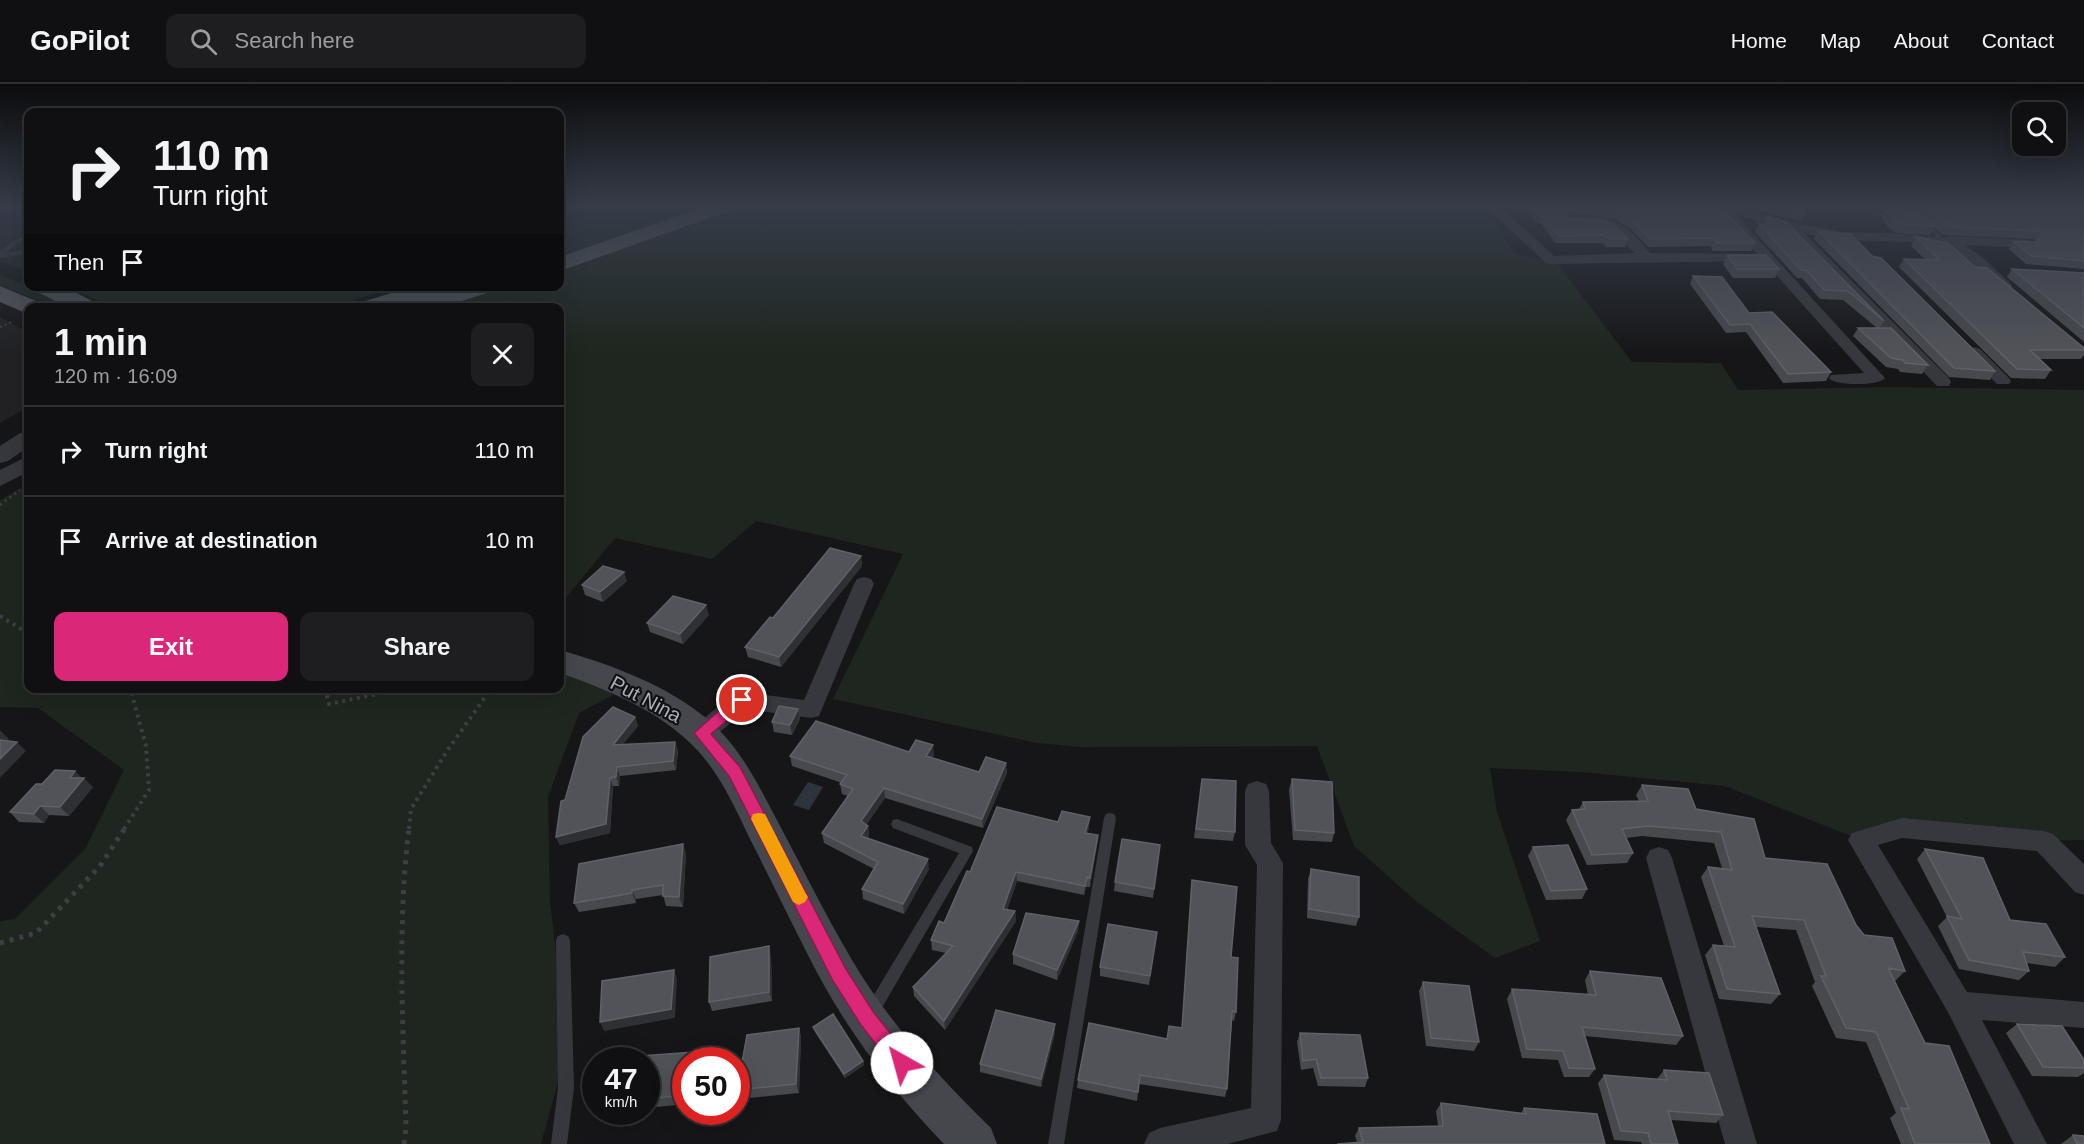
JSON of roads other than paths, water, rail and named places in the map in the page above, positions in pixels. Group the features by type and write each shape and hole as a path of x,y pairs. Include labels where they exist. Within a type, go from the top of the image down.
{"main road":[{"path":"8,272 24,311"},
{"path":"53,291 78,303"},
{"path":"384,303 424,291"},
{"path":"430,303 470,291"},
{"name":"Put Nina","path":"564,663 628,687 677,713 701,733 734,772 840,975 867,1019 913,1077 975,1144"}],"street":[{"path":"1546,255 1551,260 1769,257 1877,378 1837,378"},
{"path":"1820,255 1944,382"},
{"path":"1970,255 2016,296"},
{"path":"1982,267 2005,269"},
{"path":"1960,339 2003,381"},
{"path":"0,456 24,441"},
{"path":"0,456 24,446"},
{"path":"0,481 24,466"},
{"path":"0,481 24,480"},
{"path":"701,733 742,700 811,710 864,584"},
{"path":"1160,1144 1266,1120 1270,863 1258,845 1257,791"},
{"path":"2031,1144 1959,1005 1862,840 1902,828 2044,841 2084,884"},
{"path":"1659,858 1741,1144"},
{"path":"1959,1005 2084,1015"}],"lane":[{"path":"8,272 11,255"},
{"path":"8,272 20,255"},
{"path":"1056,1144 1110,818"},
{"path":"867,1019 967,850 897,824"},
{"path":"559,1144 566,1088 563,940"}]}
